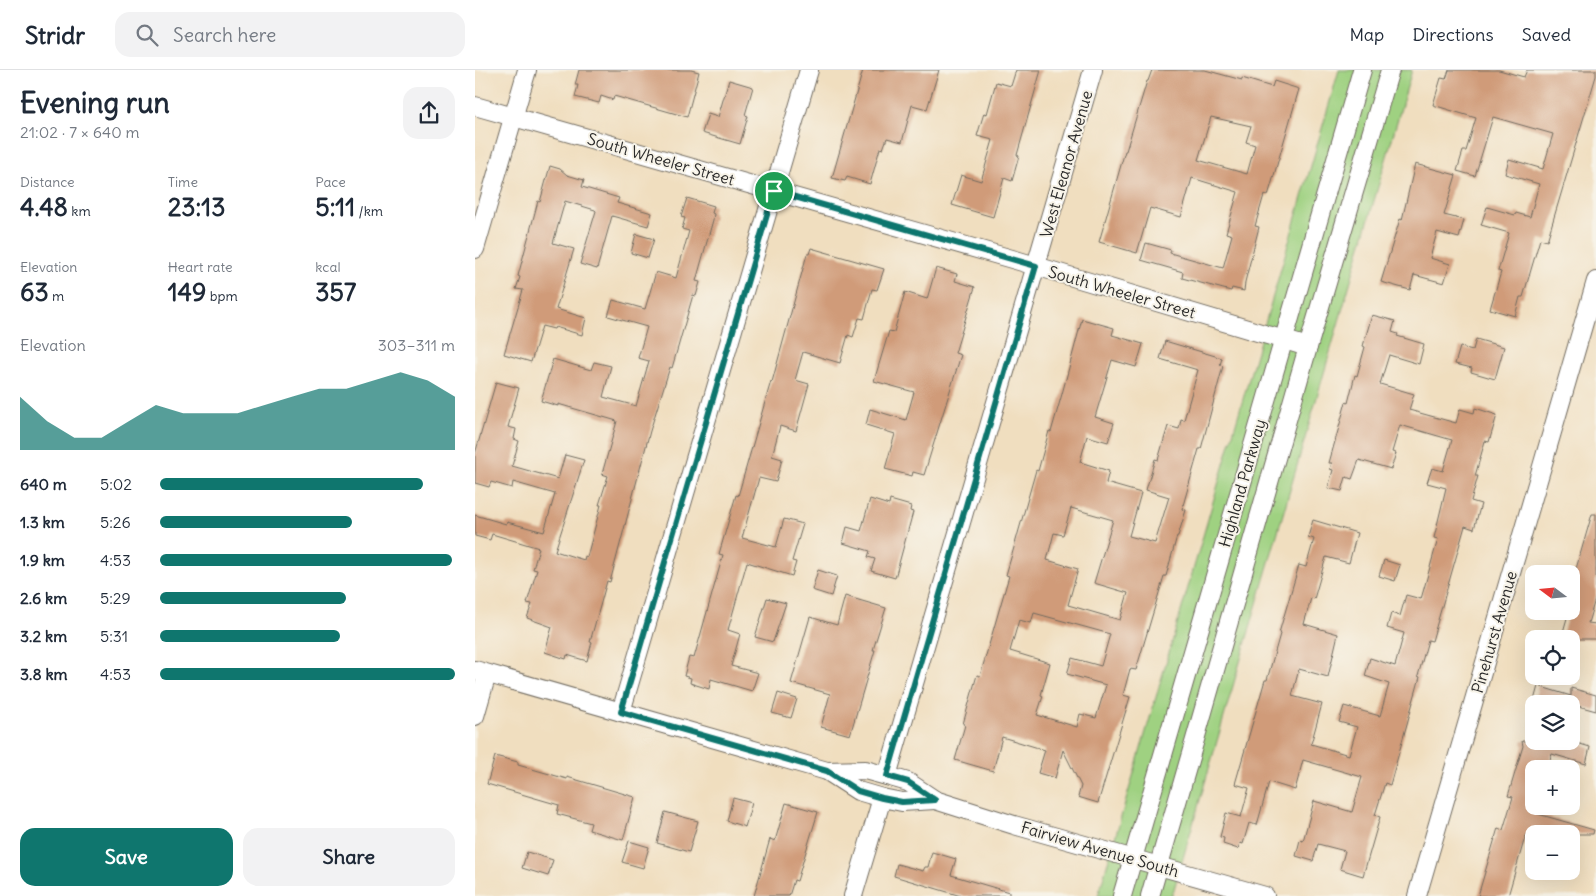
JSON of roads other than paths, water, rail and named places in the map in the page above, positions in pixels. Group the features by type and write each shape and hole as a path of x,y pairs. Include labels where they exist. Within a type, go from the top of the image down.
{"street":[{"path":"475,249 527,70"},
{"path":"621,712 809,70"},
{"name":"West Eleanor Avenue","path":"887,776 1093,70"},
{"name":"Highland Parkway","path":"1122,896 1363,70"},
{"name":"Highland Parkway","path":"1150,896 1390,70"},
{"name":"South Wheeler Street","path":"475,106 1036,266 1308,347"},
{"name":"Pinehurst Avenue","path":"1417,896 1596,281"},
{"path":"475,716 481,672"},
{"name":"Fairview Avenue South","path":"481,672 827,771 858,791 882,798 902,802 935,800"},
{"name":"Fairview Avenue South","path":"827,771 865,770 887,776 908,782 935,800 1014,825 1265,896"},
{"path":"853,896 882,798"}]}
